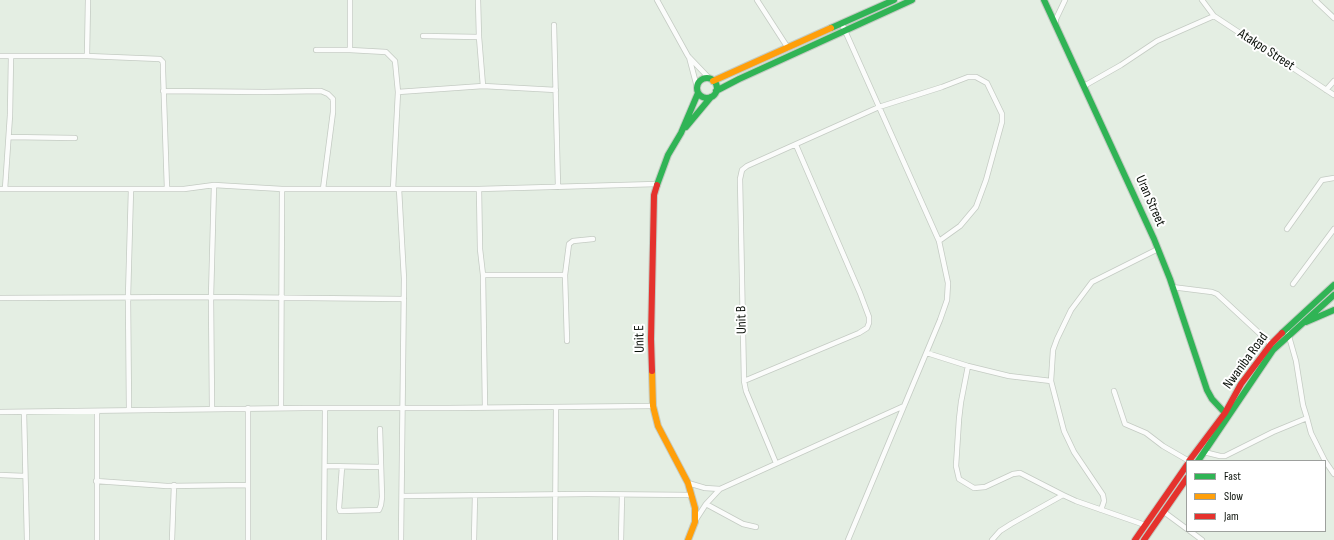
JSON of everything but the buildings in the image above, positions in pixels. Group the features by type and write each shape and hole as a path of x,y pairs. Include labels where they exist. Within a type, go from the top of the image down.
{"street":[{"path":"87,56 88,0"},
{"path":"350,0 350,50"},
{"path":"478,0 478,37 482,86"},
{"path":"657,0 688,56 697,90 704,98 711,97"},
{"path":"757,0 788,48"},
{"path":"681,133 702,79 711,80 788,48 894,0"},
{"path":"681,133 716,91 912,0"},
{"name":"Uran Street","path":"1044,0 1134,193 1158,249 1207,390 1212,399 1224,413"},
{"path":"1055,25 1056,19 1065,0"},
{"name":"Atakpo Street","path":"1202,0 1214,16 1334,95"},
{"path":"1315,0 1334,18"},
{"path":"1084,86 1157,41 1214,16"},
{"path":"554,24 558,187"},
{"path":"842,24 939,241 948,283 947,300 927,353 848,540"},
{"path":"423,36 478,37"},
{"path":"316,50 386,52 395,61 398,92 396,189 404,299 401,540"},
{"path":"0,56 87,56 160,59 163,62 167,189"},
{"path":"11,56 9,137 3,189 184,189 214,185 323,189 479,189 658,184"},
{"path":"688,56 716,85 716,91"},
{"path":"744,381 859,333 867,328 869,323 869,317 860,293 796,145 879,107 968,77 976,77 987,83 1002,114 1002,122 986,180 976,207 960,226 939,241"},
{"path":"1326,90 1334,81"},
{"path":"398,92 482,86 556,90"},
{"path":"164,91 321,91 328,94 332,99 333,112 323,189"},
{"name":"Unit E","path":"681,133 668,155 661,173 653,205 651,339 653,406 658,426 688,483 695,508 695,522 688,540"},
{"path":"9,137 75,138"},
{"name":"Unit B","path":"776,463 746,390 744,381 740,179 742,170 746,166 796,145"},
{"path":"1287,229 1322,180 1334,178"},
{"path":"212,409 211,297 214,185"},
{"path":"281,408 282,188"},
{"path":"129,410 128,297 131,189"},
{"path":"479,189 480,249 483,275 485,408"},
{"path":"1293,284 1334,229"},
{"path":"567,341 565,275 569,244 573,241 592,239"},
{"path":"1101,510 1104,501 1103,494 1074,452 1064,431 1051,381 1053,350 1057,338 1071,310 1087,286 1092,282 1158,249"},
{"path":"483,275 565,275"},
{"name":"Nwaniba Road","path":"1190,460 1224,413 1241,384 1271,344 1287,332 1334,285"},
{"path":"1172,287 1212,292 1217,294 1271,344"},
{"path":"1299,325 1334,295"},
{"path":"0,298 282,297 404,299"},
{"path":"1316,302 1334,304"},
{"path":"1199,460 1266,359 1287,332 1299,325 1334,310"},
{"path":"1287,332 1296,361 1303,405 1311,433 1324,460"},
{"path":"927,353 968,366 1009,376 1051,381"},
{"path":"968,366 961,402 958,435 956,466 959,479 974,488 985,487 1013,474 1020,473 1076,502 1145,525"},
{"path":"1114,391 1125,424 1146,433 1163,446 1187,460"},
{"path":"0,412 248,408 325,409 653,406"},
{"path":"688,483 705,488 720,488 904,406"},
{"path":"555,540 556,407"},
{"path":"248,408 248,540"},
{"path":"324,540 325,409"},
{"path":"97,411 97,540"},
{"path":"24,412 27,540"},
{"path":"1224,413 1224,422"},
{"path":"1204,452 1225,456 1273,432 1307,418"},
{"path":"342,467 340,511 379,510 381,505 380,429"},
{"path":"1326,462 1334,474"},
{"path":"1135,540 1186,465"},
{"path":"324,466 380,467"},
{"path":"0,475 25,476"},
{"path":"1144,540 1186,479"},
{"path":"96,481 174,486 248,484"},
{"path":"172,540 174,486"},
{"path":"695,522 706,504 720,488"},
{"path":"402,496 555,494 692,495"},
{"path":"474,540 475,495"},
{"path":"621,540 622,495"},
{"path":"992,540 1000,531 1011,524 1063,495"},
{"path":"706,504 743,524 756,526"},
{"path":"1164,512 1186,528"},
{"path":"1191,532 1202,540"}],"traffic: fast":[{"path":"831,28 894,0"},
{"path":"716,91 912,0"},
{"path":"1044,0 1154,239 1170,279 1207,390 1212,399 1225,413 1224,422"},
{"path":"707,78 714,81 717,88 714,95 707,98 700,95 697,88 700,81 707,78"},
{"path":"657,185 668,155 681,133 698,93"},
{"path":"686,127 711,97"},
{"path":"1282,333 1334,285"},
{"path":"1199,460 1273,350 1334,295"},
{"path":"1306,322 1334,310"}],"traffic: slow":[{"path":"713,81 831,28"},
{"path":"652,371 653,406 658,426 688,483 695,508 695,522 688,540"}],"traffic: jam":[{"path":"652,371 651,339 654,195 657,185"},
{"path":"1190,460 1225,413 1241,384 1271,344 1282,333"},
{"path":"1135,540 1186,466"},
{"path":"1144,540 1186,479"}]}
